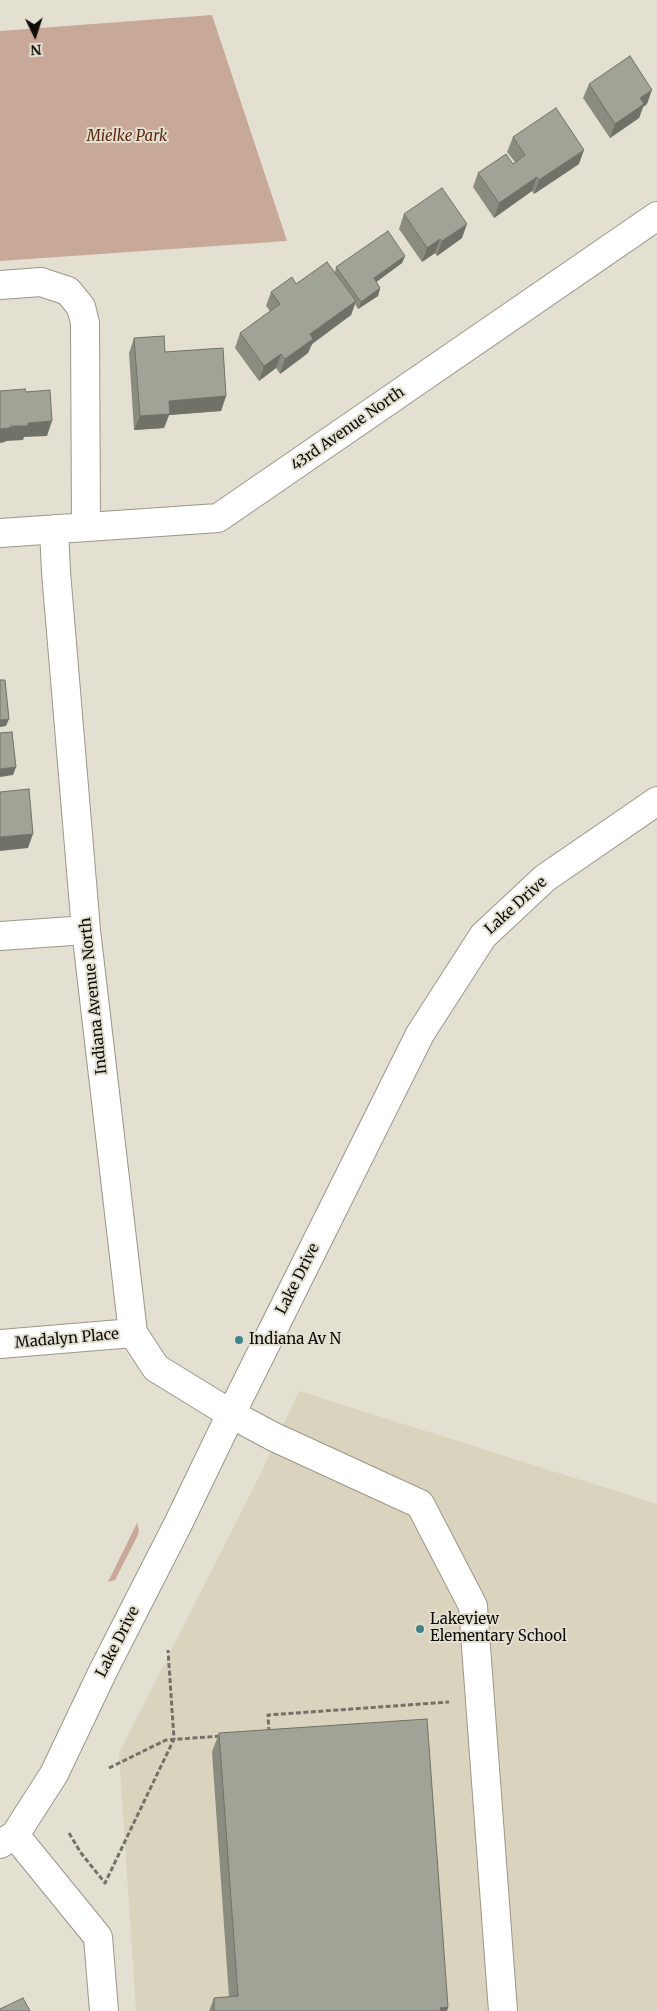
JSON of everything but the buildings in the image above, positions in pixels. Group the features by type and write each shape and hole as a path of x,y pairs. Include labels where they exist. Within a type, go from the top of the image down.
{"street":[{"name":"43rd Avenue North","path":"0,533 218,518 657,216"},
{"path":"0,285 41,282 68,291 80,307 85,323 86,526"},
{"name":"Indiana Avenue North","path":"54,529 86,930 133,1333 156,1368 231,1414 274,1438 420,1504 472,1606 503,2011"},
{"name":"Lake Drive","path":"8,1840 54,1774 420,1034 483,936 545,878 657,801"},
{"path":"0,936 86,930"},
{"name":"Madalyn Place","path":"0,1344 133,1333"},
{"path":"8,1840 98,1937 104,2011"}],"path":[{"path":"69,1834 80,1853 105,1883 174,1739 168,1650"},
{"path":"260,1733 269,1732 268,1715 480,1700"},
{"path":"109,1768 166,1740 222,1736"}],"shaded area":[{"name":"Lakeview Elementary School","path":"299,1391 657,1504 657,2011 136,2011 119,1753 259,1477"}],"green space":[{"name":"Mielke Park","path":"212,15 287,241 0,261 0,31"},
{"path":"137,1523 138,1535 115,1580 108,1582"}],"place":[{"name":"Indiana Av N","path":"239,1340"},
{"name":"Lakeview Elementary School","path":"420,1629"}]}
